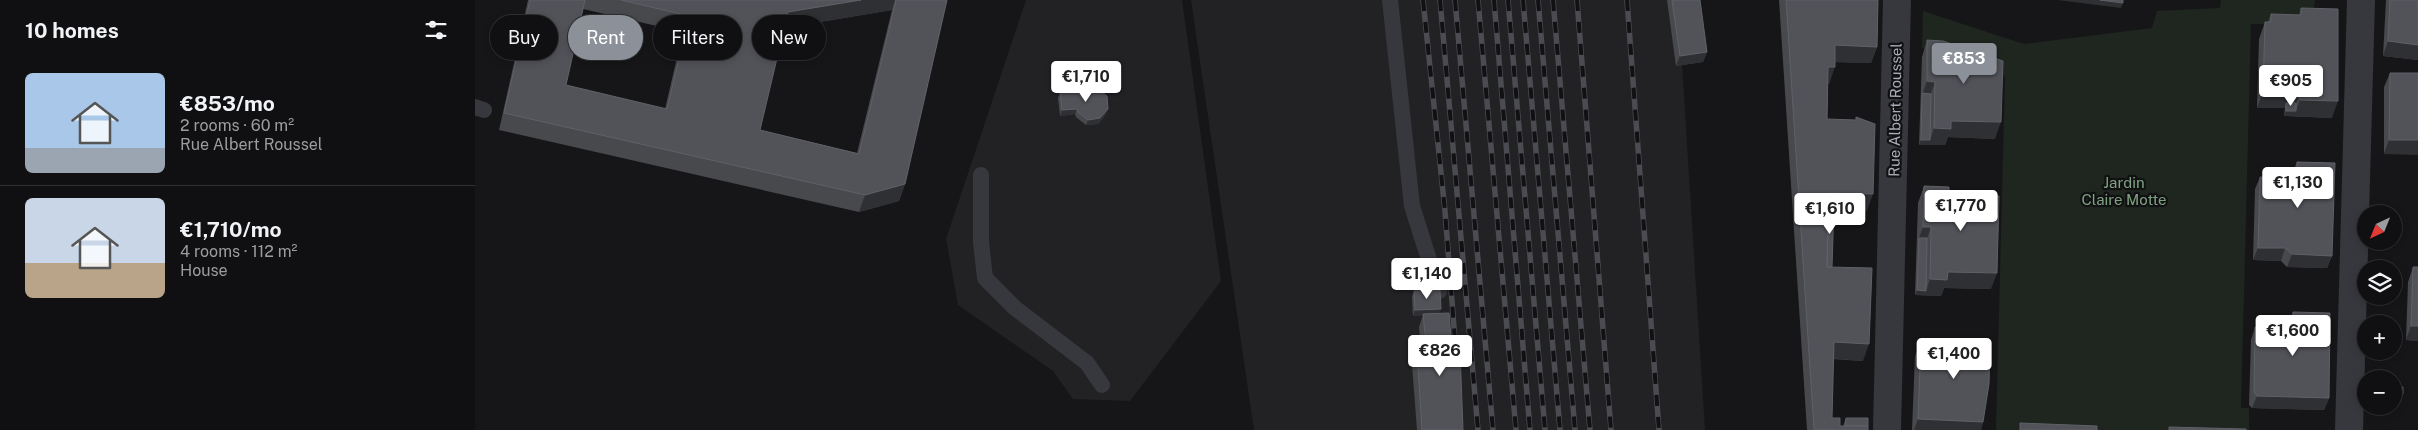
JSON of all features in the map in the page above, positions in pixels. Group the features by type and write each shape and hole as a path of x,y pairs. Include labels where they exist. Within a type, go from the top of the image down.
{"street":[{"name":"Rue Albert Roussel","path":"1887,430 1897,0"},
{"path":"2349,430 2361,0"}],"lane":[{"path":"1390,0 1412,206 1439,291"},
{"path":"981,175 981,242 985,278 1015,308 1087,363 1103,385"}],"shaded area":[{"path":"1026,0 1182,0 1221,281 1130,401 1073,399 1053,371 958,305 946,239"},
{"path":"1191,0 1678,0 1705,430 1254,430"}],"green space":[{"name":"Jardin Claire Motte","path":"2221,0 2315,0 2312,25 2251,24 2241,408 2249,408 2249,430 1996,430 2005,77 1922,48 1923,11 2024,44 2152,28 2157,11 2220,8"}],"building":[{"path":"530,0 585,0 582,15 568,15 568,60 572,60 566,85 667,109 679,60 742,60 742,15 685,15 621,0 861,0 788,12 787,15 752,15 752,60 777,60 760,130 859,154 896,0 947,0 905,184 865,195 504,113 516,60 558,60 558,15 527,15"},
{"path":"1672,0 1700,0 1707,52 1680,56"},
{"path":"1786,0 1878,0 1877,47 1835,45 1835,67 1828,67 1827,119 1856,120 1856,117 1875,124 1873,194 1829,193 1827,267 1872,268 1869,344 1834,342 1832,418 1840,418 1840,426 1868,426 1868,430 1814,430"},
{"path":"2100,0 2123,0 2123,3"},
{"path":"2390,0 2418,0 2418,45 2388,41"},
{"path":"2301,8 2338,9 2338,101 2300,100 2300,92 2263,91 2265,22 2271,22 2271,14 2301,15"},
{"path":"1927,40 1943,41 2003,61 2001,122 1951,121 1951,129 1934,128 1935,82 1927,81"},
{"path":"2390,73 2418,73 2418,140 2389,140"},
{"path":"1097,88 1107,96 1108,109 1100,118 1088,120 1077,109 1062,110 1060,92"},
{"path":"1922,93 1931,94 1930,140 1921,140"},
{"path":"2286,103 2296,103 2296,111 2286,111"},
{"path":"2297,162 2335,163 2332,256 2292,254 2285,248 2258,248 2260,177 2266,177 2266,168 2297,169"},
{"path":"1924,186 1949,187 1949,194 1999,196 1997,273 1948,272 1947,280 1930,279 1931,227 1923,227"},
{"path":"1828,204 1834,205 1832,267 1827,267"},
{"path":"1919,238 1927,238 1926,291 1917,290"},
{"path":"2413,267 2418,267 2418,326 2411,326"},
{"path":"1440,290 1441,309 1415,310 1414,291"},
{"path":"2293,312 2330,313 2329,398 2257,396 2254,392 2255,327 2262,327 2262,319 2293,320"},
{"path":"1449,313 1452,351 1460,351 1463,430 1422,430 1417,353 1427,353 1423,314"},
{"path":"1921,339 1990,343 1989,384 1983,422 1918,419"},
{"path":"1846,418 1868,418 1868,426 1845,425"},
{"path":"2020,423 2097,426 2097,430 2020,430"},
{"path":"2169,427 2246,429 2246,430 2169,430"}],"railway":[{"path":"1423,0 1445,211 1457,366"},
{"path":"1440,0 1478,430"},
{"path":"1455,0 1493,430"},
{"path":"1478,0 1516,430"},
{"path":"1494,0 1530,430"},
{"path":"1508,0 1545,430"},
{"path":"1523,0 1560,430"},
{"path":"1538,0 1575,430"},
{"path":"1553,0 1590,430"},
{"path":"1577,0 1611,430"},
{"path":"1627,0 1659,430"}]}
